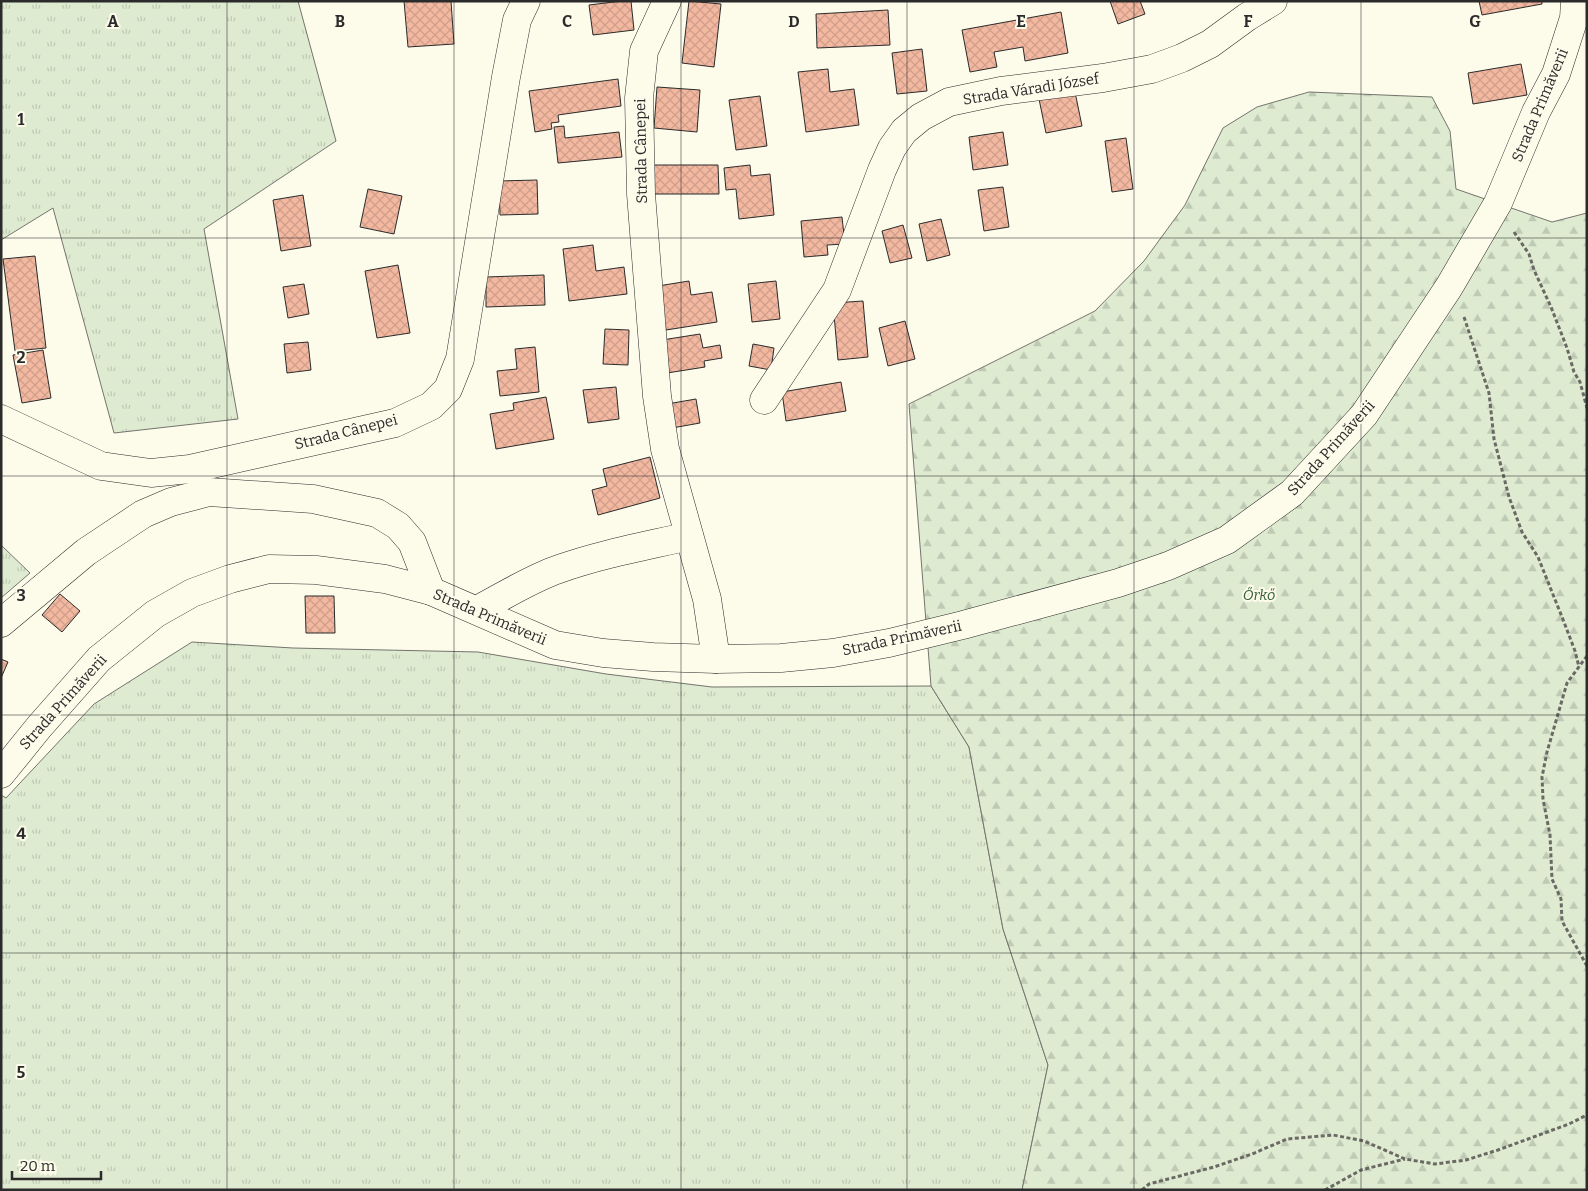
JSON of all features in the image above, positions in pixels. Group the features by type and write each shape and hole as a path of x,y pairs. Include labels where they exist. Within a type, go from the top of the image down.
{"street":[{"name":"Strada Cânepei","path":"1,419 101,466 151,473 192,482 395,422 430,406 448,389 460,359 506,77 517,20 526,1"},
{"name":"Strada Cânepei","path":"667,1 644,50 639,98 641,194 657,396 665,449 706,599 716,659"},
{"name":"Strada Váradi József","path":"764,400 837,290 892,148 904,131 921,117 950,102 1001,91 1103,78 1152,69 1182,58 1210,44 1272,1"},
{"name":"Strada Primăverii","path":"1,774 39,726 100,659 155,614 192,593 230,579 270,569 316,570 385,579 431,591 555,645 604,653 653,657 716,659 790,657 833,653 889,643 963,625 1118,583 1168,566 1227,540 1292,493 1364,415 1449,287 1498,203 1536,112 1556,74 1574,18 1575,1"},
{"path":"1,623 94,546 143,514 171,502 192,482 209,492 313,499 377,513 398,526 412,542 431,591"},
{"path":"477,610 530,581 559,569 610,554 689,536"}],"path":[{"path":"1498,203 1499,208 1529,254 1567,348 1574,372 1580,382 1587,408"},
{"path":"1449,287 1461,307 1489,394 1494,439 1509,497 1522,532 1538,557 1576,651 1579,667"},
{"path":"1587,656 1567,682 1542,777 1543,799 1550,836 1552,879 1561,900 1562,921 1587,966"},
{"path":"1142,1190 1149,1184 1214,1167 1287,1139 1333,1135 1364,1141 1405,1159 1435,1164 1466,1160 1498,1150 1587,1115"},
{"path":"1325,1190 1360,1170 1405,1159"}],"green space":[{"path":"1,1 298,1 336,141 204,229 238,419 114,433 53,208 1,240"},
{"name":"Őrkő","path":"1309,92 1432,97 1450,131 1456,189 1552,222 1587,213 1587,1190 1022,1190 1048,1065 1003,929 969,747 931,686 909,404 1095,311 1144,261 1185,205 1223,128 1257,107"},
{"path":"1,545 30,573 1,598"},
{"path":"192,642 293,648 478,652 606,674 712,687 931,686 969,747 1003,929 1048,1065 1022,1190 1,1190 1,795 6,798 94,704"}],"building":[{"path":"404,1 451,1 454,44 408,47"},
{"path":"631,1 634,30 593,35 589,5"},
{"path":"689,1 721,4 714,67 682,63"},
{"path":"1110,1 1140,1 1145,14 1118,24"},
{"path":"1479,1 1542,1 1542,4 1482,15"},
{"path":"888,10 890,45 817,48 816,14"},
{"path":"1061,12 1068,53 1025,61 1023,47 994,52 997,67 970,72 962,30"},
{"path":"922,49 927,91 897,94 892,53"},
{"path":"1521,64 1527,95 1473,104 1468,73"},
{"path":"828,69 830,92 854,89 859,125 806,132 798,72"},
{"path":"618,79 621,106 558,115 559,122 551,123 552,129 535,132 529,91"},
{"path":"657,87 700,90 697,132 654,128"},
{"path":"1075,92 1082,126 1046,133 1039,99"},
{"path":"760,96 767,146 736,150 729,100"},
{"path":"564,126 565,138 619,132 622,157 558,163 554,127"},
{"path":"1003,132 1008,165 973,170 969,137"},
{"path":"1126,138 1133,189 1112,192 1105,141"},
{"path":"654,165 718,165 719,194 654,194"},
{"path":"750,165 751,176 770,174 774,215 739,219 736,189 726,190 724,168"},
{"path":"537,180 538,214 500,215 499,181"},
{"path":"1003,187 1009,227 984,231 978,190"},
{"path":"368,189 402,196 394,234 360,227"},
{"path":"303,195 311,246 281,251 273,200"},
{"path":"842,217 845,244 827,245 828,255 804,257 801,221"},
{"path":"941,219 950,255 927,261 919,224"},
{"path":"903,225 912,258 890,263 882,231"},
{"path":"593,245 596,271 624,267 627,294 569,301 563,249"},
{"path":"35,256 46,348 15,351 3,259"},
{"path":"398,265 410,333 377,338 365,271"},
{"path":"544,275 545,305 486,307 486,277"},
{"path":"689,281 691,295 712,292 717,322 666,330 658,286"},
{"path":"776,281 780,319 752,322 748,284"},
{"path":"304,284 309,314 288,318 283,287"},
{"path":"863,301 868,357 838,360 833,303"},
{"path":"905,321 915,359 888,366 879,328"},
{"path":"605,329 629,330 628,365 603,364"},
{"path":"700,334 703,348 720,345 722,358 704,361 705,367 667,373 662,340"},
{"path":"308,342 311,370 287,373 284,344"},
{"path":"753,344 774,348 771,370 749,366"},
{"path":"535,347 539,392 500,396 497,371 517,369 515,349"},
{"path":"43,350 51,398 22,403 13,355"},
{"path":"841,382 846,411 786,421 782,392"},
{"path":"616,387 619,419 588,423 583,390"},
{"path":"546,397 554,439 496,449 490,414 514,410 513,403"},
{"path":"696,399 700,423 672,428 667,404"},
{"path":"650,457 660,498 598,515 592,490 607,486 603,469"},
{"path":"60,594 80,611 62,632 42,615"},
{"path":"305,596 334,596 335,633 306,633"},
{"path":"1,659 8,662 1,678"}]}
